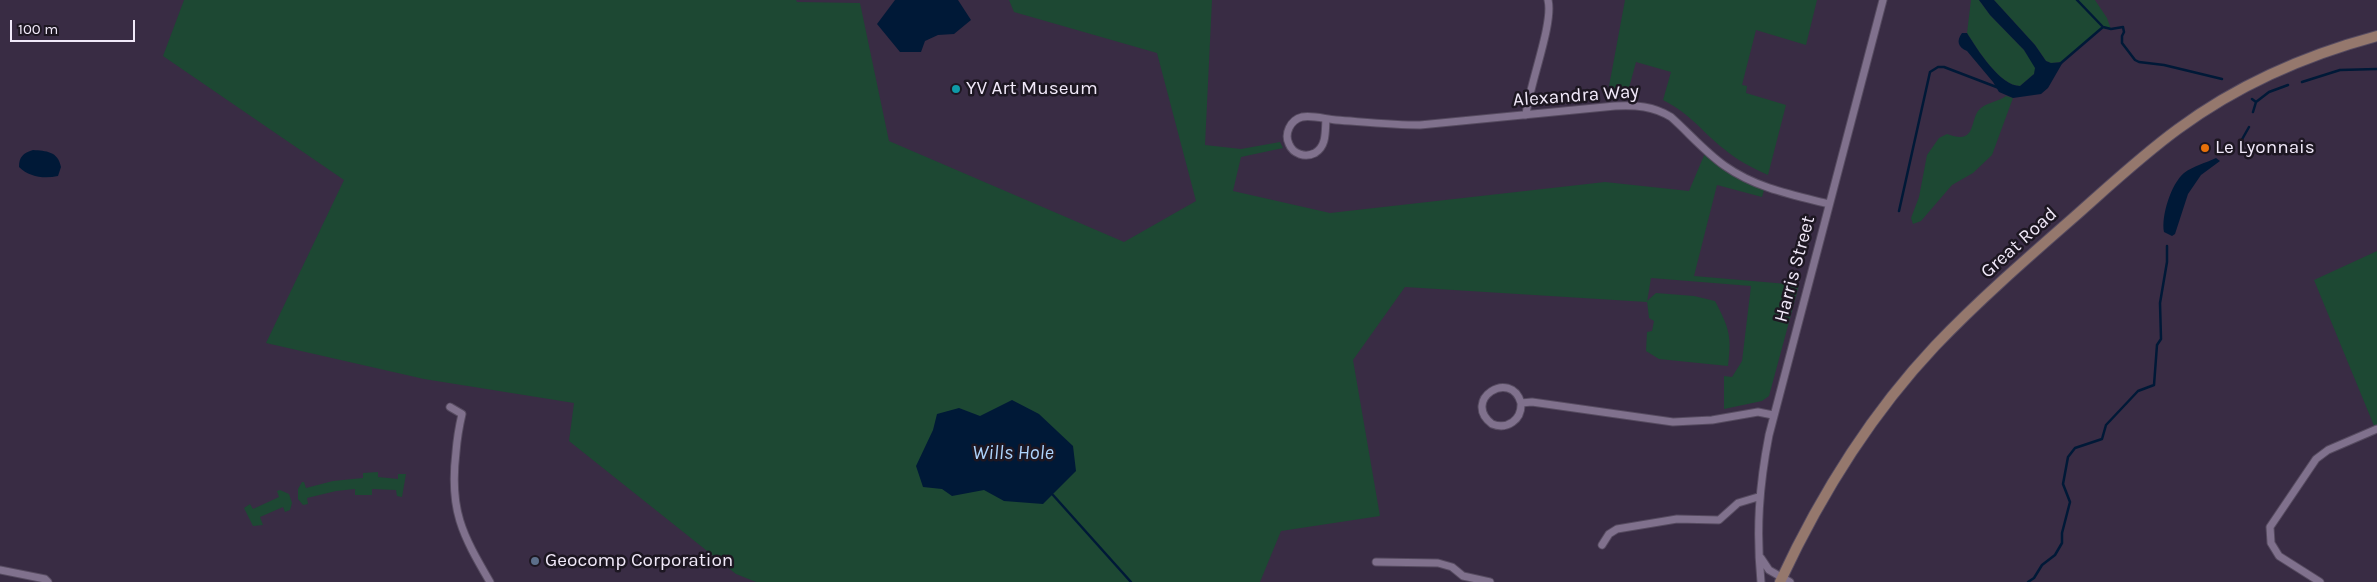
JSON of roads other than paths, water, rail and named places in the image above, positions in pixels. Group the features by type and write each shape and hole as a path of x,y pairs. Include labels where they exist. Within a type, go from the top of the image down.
{"main road":[{"name":"Great Road","path":"1784,581 1838,476 1896,393 1936,346 2042,245 2177,130 2202,112 2254,83 2294,64 2377,36"}],"street":[{"path":"1526,115 1531,83 1548,23 1550,10 1548,0"},
{"name":"Harris Street","path":"1761,582 1758,551 1758,497 1773,415 1883,0"},
{"name":"Alexandra Way","path":"1326,119 1324,140 1318,151 1307,155 1299,154 1292,149 1287,138 1292,123 1302,117 1420,125 1642,105 1671,117 1718,161 1745,178 1776,191 1829,204"},
{"path":"1498,388 1511,390 1517,395 1521,403 1517,418 1511,424 1504,426 1492,424 1483,411 1483,402 1487,394 1498,388"},
{"path":"1521,403 1532,402 1673,422 1712,420 1758,412 1773,415"},
{"path":"450,407 462,414 457,431 452,483 457,514 467,542 490,582"},
{"path":"2320,582 2278,556 2271,543 2270,527 2316,458 2328,450 2377,429"},
{"path":"1602,545 1609,534 1616,529 1677,519 1719,520 1738,503 1758,497"},
{"path":"1758,551 1766,567 1784,581"},
{"path":"1376,562 1443,564 1452,567 1463,576 1490,582"},
{"path":"0,570 45,579 48,582"}],"water":[{"path":"895,0 958,0 971,20 954,34 938,35 925,41 921,52 900,52 877,24"},
{"path":"1979,0 1994,0 2035,45 2046,61 2051,63 2063,62 2048,88 2041,94 2013,98 1999,92 1967,51 1960,46 1960,36 1962,33 1967,33 1990,66 2012,84 2020,86 2034,74 2035,68 2024,50 1990,15"},
{"path":"33,150 51,153 57,158 61,167 58,176 37,176 27,173 19,167 22,156"},
{"path":"2216,158 2220,161 2201,175 2188,194 2175,234 2172,236 2164,232 2163,225 2168,201 2179,178 2191,168"},
{"name":"Wills Hole","path":"1012,400 1039,414 1073,446 1076,471 1043,504 1004,501 984,490 952,496 942,489 923,487 916,466 933,430 937,414 959,408 980,416"}],"waterway":[{"path":"2077,0 2103,27 2111,29 2123,27 2122,43 2135,60 2222,79"},
{"path":"2061,63 2103,27"},
{"path":"1899,211 1930,72 1938,67 1944,67 1999,88"},
{"path":"2302,82 2340,70 2377,69"},
{"path":"2252,99 2256,102 2269,92 2288,85"},
{"path":"2253,112 2256,102"},
{"path":"2240,143 2249,127"},
{"path":"2028,582 2034,578 2042,565 2055,555 2062,543 2062,533 2070,502 2063,484 2068,457 2075,448 2102,439 2106,425 2138,391 2154,385 2157,345 2161,339 2160,303 2167,262 2167,246"},
{"path":"1053,495 1131,582"}],"place":[{"name":"YV Art Museum","path":"956,89"},
{"name":"Le Lyonnais","path":"2205,148"},
{"name":"Geocomp Corporation","path":"535,561"}]}
